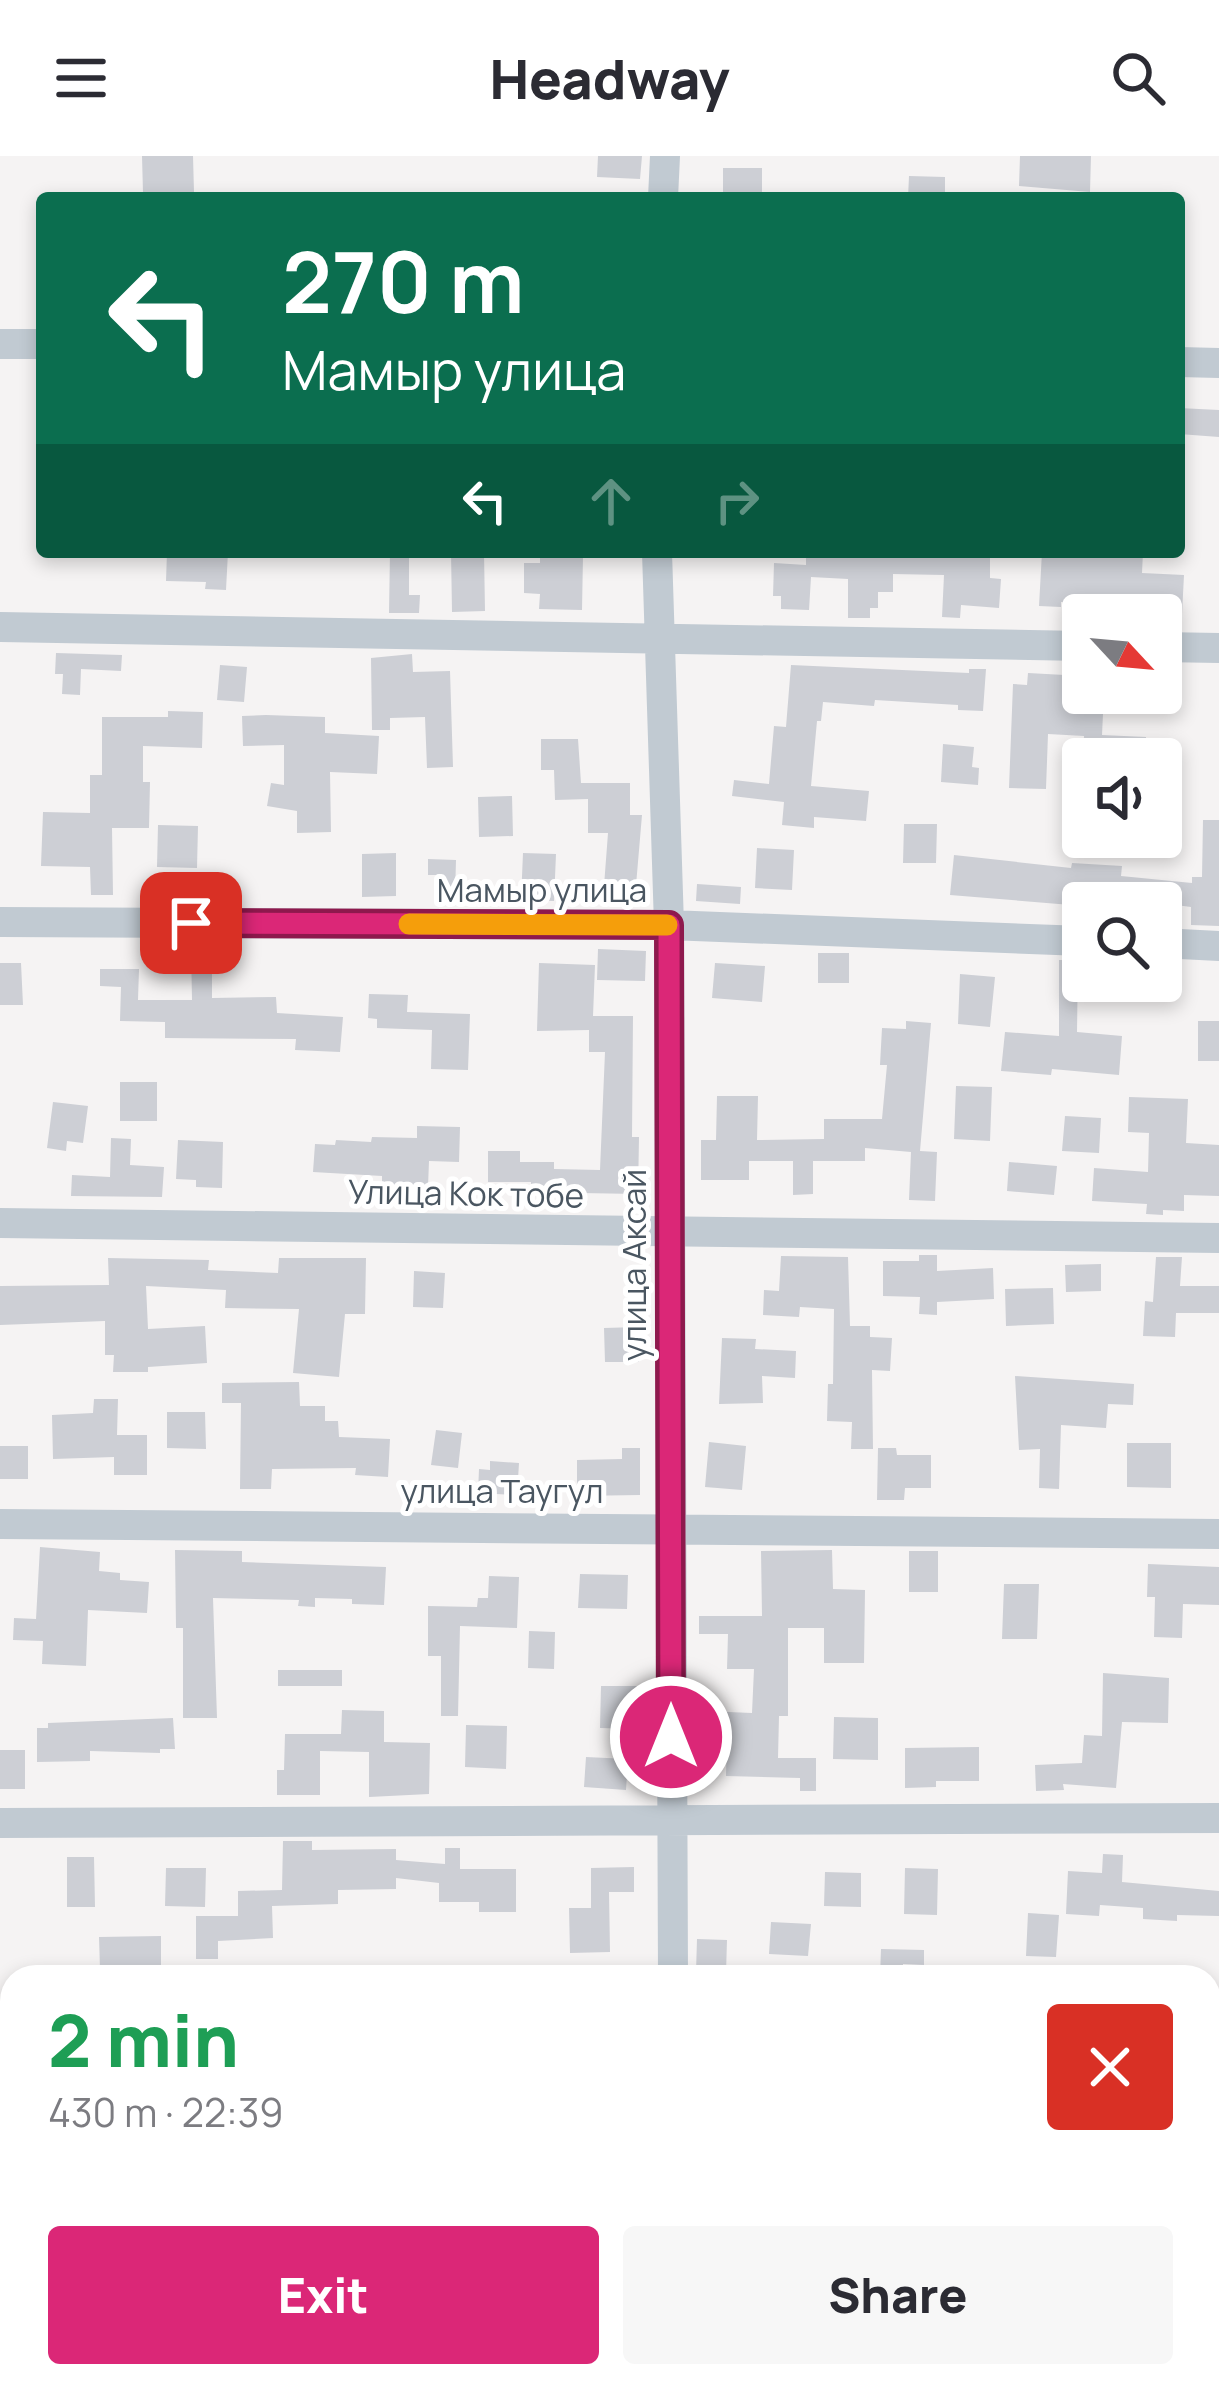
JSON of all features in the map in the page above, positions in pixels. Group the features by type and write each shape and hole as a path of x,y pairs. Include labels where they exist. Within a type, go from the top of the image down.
{"street":[{"path":"663,192 665,156"},
{"path":"0,344 36,344"},
{"path":"1185,362 1219,362"},
{"name":"улица Аксай","path":"657,558 669,925 673,1965"},
{"path":"0,627 1062,646"},
{"path":"1182,647 1219,648"},
{"name":"Мамыр улица","path":"0,922 669,925 1062,939"},
{"path":"1182,945 1219,946"},
{"name":"Улица Кок тобе","path":"0,1223 1219,1238"},
{"name":"улица Таугул","path":"0,1525 1219,1534"},
{"path":"0,1822 1219,1818"}],"building":[{"path":"142,156 193,156 194,192 143,192"},
{"path":"598,156 642,156 640,179 597,177"},
{"path":"1020,156 1091,156 1090,192 1019,186"},
{"path":"723,168 762,168 762,192 723,192"},
{"path":"909,176 945,177 945,192 908,192"},
{"path":"1185,408 1219,410 1219,437 1185,434"},
{"path":"167,558 228,558 226,590 205,589 206,582 166,581"},
{"path":"390,558 409,558 409,595 420,595 419,613 389,613"},
{"path":"451,558 484,558 485,611 452,612"},
{"path":"540,558 583,558 582,610 539,609 540,594 524,593 524,563 540,563"},
{"path":"806,558 990,558 990,578 1001,579 999,608 961,605 960,618 942,617 944,575 893,574 893,592 878,592 878,608 870,608 870,618 848,618 848,579 811,577 809,610 781,609 781,596 773,596 774,563 806,565"},
{"path":"1042,558 1143,558 1142,573 1184,575 1182,614 1182,594 1062,594 1061,607 1039,606"},
{"path":"56,653 122,655 121,671 81,669 80,695 62,694 63,674 55,674"},
{"path":"412,654 413,672 450,671 453,767 427,768 425,717 390,718 390,730 372,730 371,658"},
{"path":"220,665 247,667 244,702 217,700"},
{"path":"791,665 969,673 969,669 986,669 983,711 875,700 874,706 823,702 811,786 869,791 866,821 814,817 814,828 782,825 784,802 732,796 734,780 769,784 774,726 786,727"},
{"path":"1028,673 1062,675 1062,714 1103,714 1102,735 1146,738 1048,734 1046,789 1009,788 1013,684 1027,685"},
{"path":"168,711 203,712 202,748 143,746 143,782 150,782 149,828 112,828 113,895 91,895 90,867 41,866 43,812 90,813 90,775 102,775 102,717 168,717"},
{"path":"242,716 325,717 325,733 379,736 377,774 330,772 331,832 297,833 297,811 267,806 271,783 284,785 284,745 243,746"},
{"path":"541,739 578,739 581,783 630,783 630,815 642,815 635,897 612,896 613,887 604,886 608,833 588,833 588,799 555,800 554,770 541,770"},
{"path":"943,744 974,747 972,767 979,768 978,785 941,782"},
{"path":"512,796 513,836 479,837 478,797"},
{"path":"1203,820 1219,820 1219,926 1191,925 1191,907 1182,906 1182,882 1202,877"},
{"path":"904,824 937,824 936,863 903,863"},
{"path":"158,825 198,826 197,868 157,867"},
{"path":"757,848 794,850 792,890 755,888"},
{"path":"396,853 396,896 362,897 362,854"},
{"path":"523,853 556,854 554,901 521,900"},
{"path":"954,855 1071,868 1072,863 1122,866 1121,876 1182,882 1062,882 1062,904 950,895"},
{"path":"428,859 456,860 455,896 435,895 436,875 428,875"},
{"path":"697,884 741,887 740,904 696,901"},
{"path":"212,945 212,998 276,997 277,1013 343,1017 340,1052 295,1050 296,1039 165,1038 165,1022 120,1021 121,987 100,986 100,969 139,969 138,1000 192,1000 191,946"},
{"path":"598,949 646,951 645,981 597,980"},
{"path":"818,953 849,953 849,983 818,983"},
{"path":"1062,960 1062,1002 1077,1002 1077,1032 1122,1036 1119,1075 1052,1069 1051,1075 1001,1071 1005,1032 1059,1036"},
{"path":"0,963 21,963 23,1005 0,1005"},
{"path":"539,963 595,965 593,1016 633,1016 632,1137 639,1137 638,1194 580,1193 580,1188 531,1188 531,1182 488,1182 488,1151 520,1151 520,1162 554,1162 554,1169 600,1170 605,1052 589,1052 589,1030 537,1031"},
{"path":"715,963 765,966 762,1002 712,998"},
{"path":"960,974 995,977 990,1027 958,1024"},
{"path":"369,994 408,995 407,1012 470,1014 468,1070 431,1069 432,1030 377,1028 377,1019 368,1018"},
{"path":"906,1021 931,1023 920,1151 937,1152 935,1201 909,1200 911,1152 865,1148 865,1161 813,1161 813,1194 793,1195 793,1161 749,1161 749,1180 701,1180 701,1140 716,1140 717,1096 758,1096 757,1140 824,1139 824,1119 882,1119 887,1065 880,1065 882,1028 906,1029"},
{"path":"1198,1021 1219,1021 1219,1061 1198,1061"},
{"path":"120,1082 157,1082 157,1121 120,1121"},
{"path":"956,1086 992,1087 990,1141 954,1139"},
{"path":"1129,1097 1188,1099 1186,1143 1219,1145 1219,1196 1184,1195 1184,1211 1163,1210 1163,1215 1146,1214 1147,1204 1092,1201 1094,1168 1148,1172 1149,1133 1128,1132"},
{"path":"53,1102 88,1106 83,1143 67,1141 66,1151 47,1148"},
{"path":"1065,1116 1101,1118 1099,1153 1062,1151"},
{"path":"417,1126 460,1127 459,1162 429,1161 428,1187 382,1185 382,1176 313,1172 315,1144 371,1142 372,1137 417,1138"},
{"path":"111,1138 131,1139 130,1165 164,1167 162,1197 71,1196 72,1175 110,1177"},
{"path":"178,1140 223,1142 222,1188 196,1187 196,1180 176,1179"},
{"path":"1009,1162 1057,1166 1054,1195 1007,1191"},
{"path":"919,1255 937,1255 937,1271 993,1268 994,1299 937,1302 937,1315 919,1314 920,1297 883,1296 883,1261 919,1261"},
{"path":"781,1256 848,1257 850,1326 870,1326 870,1337 892,1338 890,1371 872,1370 873,1449 851,1449 852,1422 827,1421 828,1384 833,1384 834,1309 800,1307 799,1317 763,1315 764,1290 779,1291"},
{"path":"1156,1257 1182,1257 1180,1286 1219,1286 1219,1313 1176,1313 1175,1337 1143,1336 1145,1301 1153,1302"},
{"path":"108,1258 209,1260 208,1270 278,1273 279,1258 366,1258 365,1314 345,1314 339,1377 293,1373 299,1309 225,1308 226,1290 146,1286 148,1329 205,1326 207,1363 113,1372 114,1355 105,1355 105,1321 0,1325 0,1286 109,1285"},
{"path":"1101,1264 1101,1291 1066,1292 1065,1265"},
{"path":"414,1271 445,1273 443,1308 413,1307"},
{"path":"1053,1288 1054,1324 1006,1326 1005,1289"},
{"path":"638,1327 639,1362 605,1362 604,1328"},
{"path":"722,1338 756,1339 755,1349 796,1351 795,1378 762,1376 763,1403 719,1404"},
{"path":"1015,1376 1134,1384 1133,1405 1108,1404 1106,1428 1061,1425 1059,1489 1039,1488 1040,1449 1019,1450"},
{"path":"299,1382 300,1406 325,1406 325,1421 338,1421 339,1437 390,1439 388,1477 355,1475 356,1468 272,1469 271,1489 240,1489 241,1403 222,1403 222,1383"},
{"path":"94,1399 118,1399 117,1435 147,1435 147,1475 114,1475 114,1457 53,1459 52,1415 93,1413"},
{"path":"167,1412 205,1412 206,1449 167,1448"},
{"path":"436,1430 462,1433 458,1468 431,1465"},
{"path":"709,1442 746,1446 742,1490 705,1487"},
{"path":"1127,1443 1171,1443 1171,1488 1127,1487"},
{"path":"0,1446 28,1446 28,1479 0,1479"},
{"path":"622,1448 640,1448 640,1495 577,1496 577,1460 622,1459"},
{"path":"878,1448 896,1448 897,1455 931,1455 931,1488 905,1488 904,1500 877,1500"},
{"path":"490,1461 519,1463 517,1495 478,1493 479,1469 490,1470"},
{"path":"40,1547 100,1552 99,1571 120,1573 120,1580 149,1582 147,1613 88,1610 86,1666 42,1664 43,1641 13,1640 14,1618 36,1619"},
{"path":"175,1550 242,1551 242,1562 386,1567 384,1605 315,1598 315,1607 298,1606 299,1600 213,1598 217,1718 183,1718 183,1628 176,1628"},
{"path":"832,1550 833,1589 865,1590 864,1663 824,1663 824,1628 788,1628 788,1716 779,1716 778,1758 816,1758 816,1791 800,1791 800,1778 726,1776 727,1731 704,1731 705,1711 752,1713 754,1669 727,1669 728,1634 699,1634 699,1616 762,1616 761,1551"},
{"path":"909,1551 938,1551 938,1592 909,1592"},
{"path":"1148,1564 1219,1567 1219,1605 1183,1604 1182,1638 1154,1637 1155,1597 1147,1597"},
{"path":"580,1574 628,1575 627,1609 578,1608"},
{"path":"489,1576 519,1577 517,1628 460,1626 458,1716 441,1716 441,1656 428,1656 428,1606 477,1607 478,1598 488,1598"},
{"path":"1004,1584 1039,1584 1037,1639 1002,1639"},
{"path":"529,1631 555,1632 554,1669 528,1668"},
{"path":"278,1670 342,1670 342,1686 278,1686"},
{"path":"1103,1673 1169,1678 1168,1723 1122,1722 1116,1788 1063,1784 1064,1790 1036,1791 1035,1765 1082,1763 1084,1735 1102,1736"},
{"path":"601,1686 637,1686 636,1729 600,1728"},
{"path":"342,1710 384,1711 384,1742 430,1743 429,1794 369,1797 369,1752 320,1751 320,1795 277,1795 277,1770 284,1770 285,1734 341,1734"},
{"path":"834,1717 878,1718 878,1760 833,1759"},
{"path":"173,1718 175,1749 160,1749 160,1753 90,1751 90,1761 37,1762 37,1728 48,1728 48,1723"},
{"path":"466,1725 507,1726 506,1769 465,1767"},
{"path":"979,1747 979,1781 936,1781 936,1787 905,1788 905,1748"},
{"path":"0,1750 25,1750 25,1789 0,1789"},
{"path":"586,1757 628,1759 626,1790 584,1787"},
{"path":"283,1841 312,1841 312,1850 396,1849 396,1860 445,1864 445,1848 460,1848 460,1869 516,1869 516,1912 479,1912 479,1902 439,1902 439,1883 396,1878 396,1889 338,1890 338,1904 272,1906 273,1938 218,1941 218,1959 196,1959 196,1916 238,1916 238,1891 282,1890"},
{"path":"1103,1854 1123,1855 1122,1882 1219,1891 1219,1916 1143,1919 1143,1908 1100,1905 1099,1916 1066,1914 1068,1871 1102,1873"},
{"path":"67,1857 94,1857 95,1907 67,1907"},
{"path":"634,1867 634,1892 609,1892 610,1952 570,1953 569,1908 591,1908 591,1868"},
{"path":"166,1868 206,1868 205,1907 165,1906"},
{"path":"905,1868 938,1869 937,1915 904,1914"},
{"path":"825,1872 861,1873 861,1907 824,1906"},
{"path":"1028,1913 1059,1915 1056,1957 1026,1956"},
{"path":"771,1922 811,1924 808,1956 769,1954"},
{"path":"161,1936 161,1965 100,1965 99,1937"},
{"path":"697,1939 727,1940 726,1965 696,1965"},
{"path":"881,1949 924,1950 924,1965 880,1965"}],"slow traffic":[{"path":"409,924 667,925"}],"route":[{"path":"191,923 669,925 671,1737"}]}
